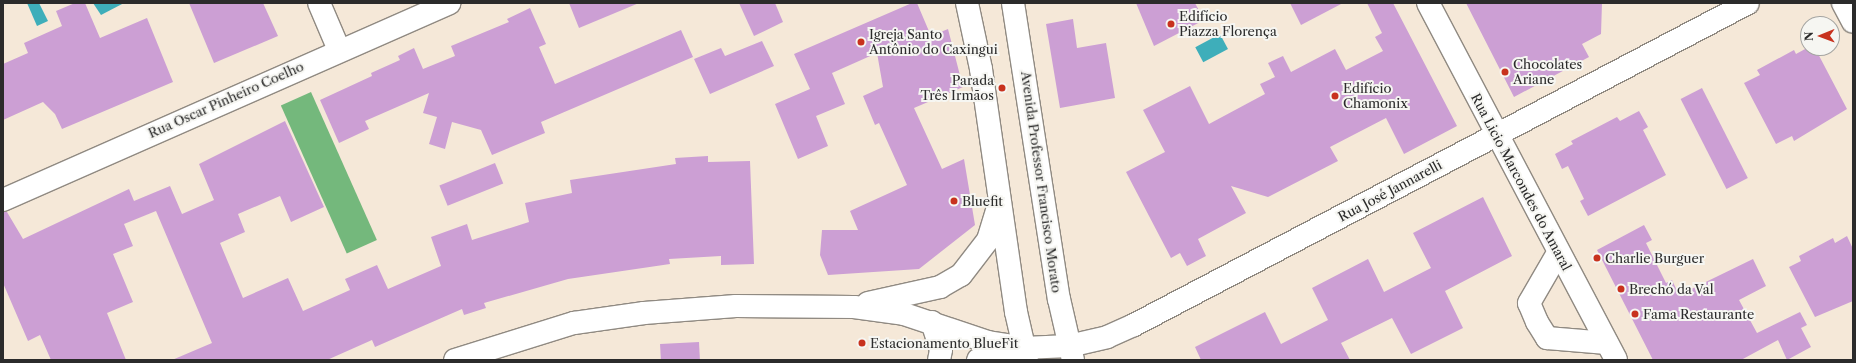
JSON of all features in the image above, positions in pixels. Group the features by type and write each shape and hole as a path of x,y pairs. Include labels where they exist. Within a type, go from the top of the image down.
{"main road":[{"path":"319,3 339,50"},
{"name":"Rua Oscar Pinheiro Coelho","path":"3,200 339,50 449,3"},
{"path":"967,3 981,69 999,203 1025,354"},
{"name":"Avenida Professor Francisco Morato","path":"1014,3 1059,299 1071,353"},
{"name":"Rua Licio Marcondes do Amaral","path":"1428,3 1558,253 1611,351"},
{"name":"Rua José Jannarelli","path":"1025,354 1071,353 1134,325 1748,3"},
{"path":"1843,3 1853,22"},
{"path":"854,307 918,293 962,275 988,240 999,203"},
{"path":"1558,253 1529,303 1538,322 1547,338 1611,351"},
{"path":"455,360 574,323 644,313 736,306 854,307 932,322 1025,354"},
{"path":"932,322 941,350 939,360"},
{"path":"978,360 1025,354"}],"green space":[{"path":"311,92 377,240 347,253 281,105"}],"water":[{"path":"27,3 39,3 48,21 37,26"},
{"path":"93,3 124,3 101,15"},
{"path":"1220,34 1228,49 1203,62 1195,47"}],"building":[{"path":"75,3 85,3 100,38 147,18 173,82 62,129 55,114 43,102 3,120 3,64 28,53 24,43 62,26 56,11"},
{"path":"189,3 263,3 278,36 214,63"},
{"path":"569,3 639,3 579,28"},
{"path":"739,3 775,3 783,22 754,36"},
{"path":"912,3 917,3 931,36 948,29 963,87 914,108 942,169 964,159 975,225 919,269 828,275 820,255 822,230 858,230 850,211 907,185 879,123 875,125 863,96 883,87 877,53 832,73 845,104 816,116 828,146 798,159 775,104 810,89 794,54"},
{"name":"Edifício Piazza Florença","path":"1136,3 1195,3 1204,20 1154,46"},
{"path":"1290,3 1343,3 1301,25"},
{"path":"1367,3 1393,3 1457,126 1404,154 1386,118 1330,147 1338,161 1268,197 1231,186 1246,213 1198,239 1206,256 1187,266 1180,253 1171,258 1126,172 1165,152 1143,110 1190,86 1209,124 1265,94 1260,84 1275,77 1268,63 1283,56 1291,72 1335,49 1346,70 1383,51 1375,37 1382,33"},
{"path":"1466,3 1602,3 1601,34 1582,44 1589,57 1514,97"},
{"path":"530,8 546,44 539,47 555,84 681,30 693,57 541,122 545,133 492,155 481,130 452,122 445,149 429,144 437,117 423,113 429,93 365,121 369,129 339,143 320,100 372,76 371,73 400,60 398,56 414,48 423,69 455,56 451,46 509,22 507,19"},
{"path":"1073,19 1077,48 1106,43 1115,98 1060,108 1046,24"},
{"path":"762,41 774,66 710,94 694,59 721,48 725,56"},
{"path":"1794,50 1796,54 1800,52 1800,56 1819,56 1847,109 1794,141 1792,136 1776,144 1744,83 1760,75 1757,70"},
{"path":"1702,88 1748,178 1726,189 1681,99"},
{"path":"1639,111 1648,127 1643,130 1666,175 1588,216 1580,201 1584,199 1568,166 1562,169 1555,154 1573,144 1571,141 1617,117 1620,121"},
{"path":"285,121 324,207 291,222 280,196 238,214 245,232 220,243 243,298 288,278 303,311 350,290 345,279 377,265 388,289 441,266 431,237 467,224 472,240 529,222 525,203 572,193 570,180 676,164 675,158 708,156 708,162 750,161 754,264 721,265 721,256 669,259 670,264 568,279 484,303 486,308 464,315 462,309 375,347 372,340 327,360 172,360 212,343 156,211 124,224 133,246 113,254 133,302 107,313 126,360 51,360 40,335 28,341 3,283 3,212 7,212 23,239 129,189 134,201 170,186 182,214 214,200 199,164"},
{"path":"495,163 503,183 448,206 439,185"},
{"path":"1483,197 1512,256 1445,291 1463,328 1411,354 1392,318 1341,343 1350,360 1201,360 1195,347 1265,312 1281,344 1328,320 1312,288 1368,259 1384,292 1431,268 1413,233"},
{"path":"1644,225 1652,240 1646,243 1666,283 1672,280 1679,295 1753,259 1766,286 1739,300 1757,333 1800,312 1807,325 1801,328 1811,347 1787,360 1778,340 1741,360 1653,360 1597,250"},
{"path":"1847,236 1853,249 1853,301 1815,317 1789,267 1801,261 1799,256 1833,238 1835,243"},
{"path":"699,342 700,360 661,360 660,344"}],"place":[{"name":"Edifício Piazza Florença","path":"1171,24"},
{"name":"Igreja Santo Antônio do Caxingui","path":"861,42"},
{"name":"Chocolates Ariane","path":"1505,72"},
{"name":"Parada Três Irmãos","path":"1002,88"},
{"name":"Edifício Chamonix","path":"1335,96"},
{"name":"Bluefit","path":"954,201"},
{"name":"Charlie Burguer","path":"1597,258"},
{"name":"Brechó da Val","path":"1621,289"},
{"name":"Fama Restaurante","path":"1635,314"},
{"name":"Estacionamento BlueFit","path":"862,343"}]}
